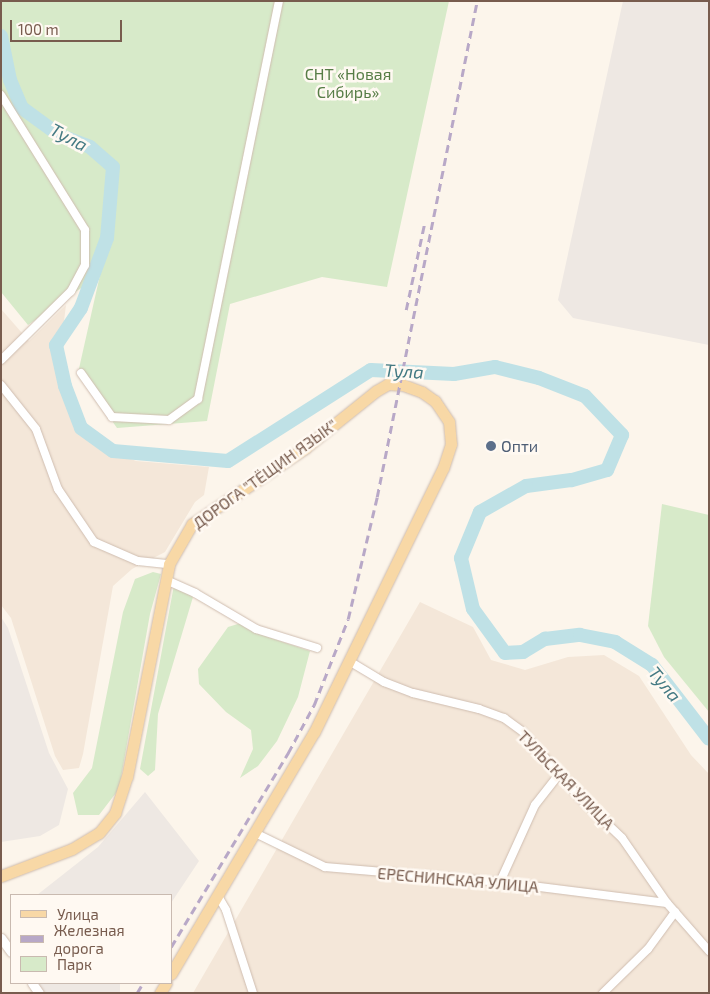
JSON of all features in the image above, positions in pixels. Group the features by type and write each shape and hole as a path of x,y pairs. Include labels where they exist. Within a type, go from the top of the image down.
{"main road":[{"name":"ДОРОГА \"ТЁЩИН ЯЗЫК\"","path":"1,876 72,849 99,833 115,813 127,777 166,580 170,564 184,535 200,517 305,448 376,391 388,384 403,385 422,392 435,402 446,417 451,444 443,468 314,732 172,972"}],"street":[{"path":"81,373 112,417 169,420 198,399 279,1"},
{"path":"1,95 50,169 85,230 85,265 71,291 1,360"},
{"path":"1,385 36,429 58,489 94,542 138,561 170,564"},
{"path":"166,580 196,593 256,629 317,648"},
{"name":"ТУЛЬСКАЯ УЛИЦА","path":"349,661 384,682 413,693 504,718 539,747 580,798 622,838 667,903 709,950"},
{"path":"500,882 535,805 560,773"},
{"name":"ЕРЕСНИНСКАЯ УЛИЦА","path":"256,833 325,867 500,882 667,903"},
{"path":"218,896 226,910 253,993"},
{"path":"603,993 648,949 675,912"},
{"path":"1,938 10,951"}],"shaded area":[{"path":"623,1 709,1 709,345 573,318 558,300"},
{"path":"66,305 60,353 63,395 98,445 136,461 209,467 204,495 195,502 165,552 132,569 113,586 83,754 79,768 63,770 55,756 11,618 1,605 1,309 29,341"},
{"path":"420,602 473,627 491,660 525,670 568,657 604,655 639,676 691,755 709,774 709,993 193,993"},
{"path":"1,617 8,628 49,753 68,789 59,825 40,836 1,842"},
{"path":"145,792 199,861 172,902 172,894 38,894 98,847"},
{"path":"36,984 120,984 120,993 36,993"}],"green space":[{"name":"СНТ «Новая Сибирь»","path":"1,1 449,1 387,287 322,277 230,304 207,421 117,428 78,373 100,275 28,325 1,292"},
{"path":"662,504 709,515 709,712 664,657 648,626"},
{"path":"153,572 161,574 150,614 119,789 99,815 78,815 73,793 92,768 123,612 135,579"},
{"path":"174,585 193,597 158,714 155,770 148,776 140,769"},
{"path":"241,623 256,633 310,651 298,697 277,741 258,766 240,778 253,749 251,730 226,712 199,684 198,669 228,627"}],"waterway":[{"name":"Тула","path":"1,36 10,80 22,108 59,135 90,147 113,167 107,238 81,308 56,345 65,386 81,428 113,451 228,461 371,370 454,374 495,367 539,378 585,396 622,435 607,470 571,480 526,486 480,512 461,558 473,609 505,653 523,652 545,639 580,635 615,642 652,665 709,739"}],"railway":[{"path":"172,945 288,753 314,705 348,619 377,497 477,1"},
{"path":"406,310 424,225"},
{"path":"137,993 142,984"}],"place":[{"name":"Опти","path":"491,446"}]}
